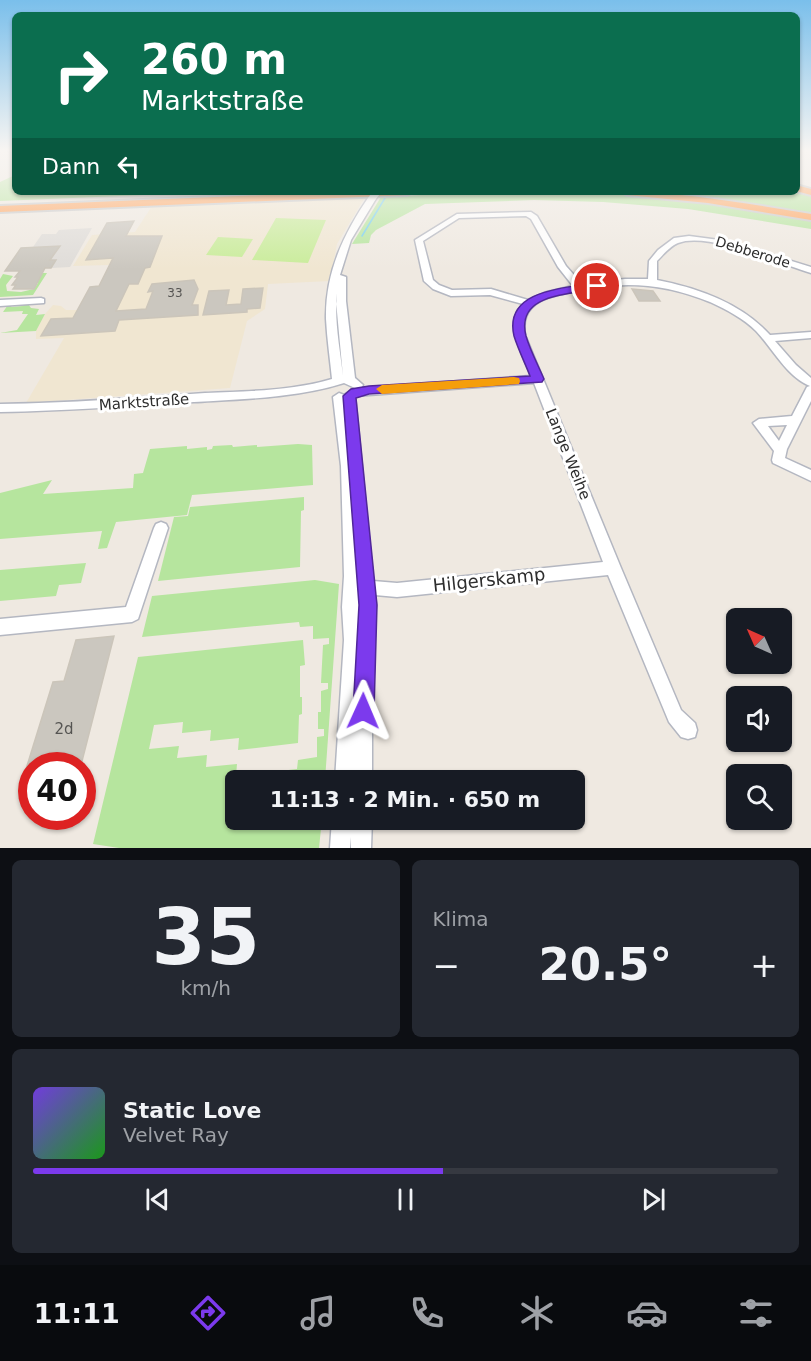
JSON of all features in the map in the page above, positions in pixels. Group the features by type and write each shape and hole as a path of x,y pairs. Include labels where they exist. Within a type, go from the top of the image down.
{"highway":[{"path":"0,203 226,195"},
{"path":"0,209 335,195"},
{"path":"655,195 728,203 811,217"}],"street":[{"path":"362,770 364,643 368,605 344,388 331,320 348,238 375,195"},
{"path":"580,288 562,267 534,218 528,214 457,216 420,238 429,281 436,287 451,293 491,292 528,303 545,295 580,288 628,282 652,282 732,309 750,320 811,383"},
{"name":"Debberode","path":"652,282 652,262 670,244 685,238 717,241 811,270"},
{"path":"0,303 41,301"},
{"name":"Lange Weihe","path":"528,303 520,315 519,329 536,376 612,568 675,716 688,730"},
{"path":"769,338 811,335"},
{"name":"Marktstraße","path":"0,411 254,394 283,396 344,388 536,376"},
{"path":"344,388 352,576 352,640 346,770"},
{"path":"811,390 794,421 778,460 811,476"},
{"path":"781,449 776,446 759,422 794,421"},
{"path":"0,627 132,614 160,528"},
{"name":"Hilgerskamp","path":"366,587 396,590 612,568"},
{"path":"340,848 341,830"},
{"path":"361,848 362,830"}],"shaded area":[{"path":"365,197 337,244 330,281 268,284 265,309 247,321 230,388 26,403 64,338 36,339 36,331 45,314 53,305 61,306 66,310 77,310 90,287 99,286 110,265 73,266 92,235 135,232 152,206"},
{"path":"92,228 70,267 51,268 56,260 44,261 47,257 53,256 58,248 33,247 42,234 56,234 59,230"}],"green space":[{"path":"0,190 12,190 12,195 144,195 0,201"},
{"path":"800,191 811,194 811,216 666,195 800,195"},
{"path":"632,195 730,206 811,220 811,229 688,209 603,202 534,200 425,204 376,230 371,235 369,243 352,244 381,197"},
{"path":"276,218 326,220 308,263 252,260"},
{"path":"218,237 253,239 242,257 206,255"},
{"path":"41,273 47,273 33,295 0,297 0,279 3,274 13,276 6,285 7,291 21,292 34,289"},
{"path":"26,301 31,308 39,309 36,315 45,314 36,331 0,333 17,330 28,314 22,314 23,311 3,312 10,302 13,302 11,307 23,306"},
{"path":"257,445 257,447 312,445 313,485 192,495 187,515 116,522 107,548 98,549 102,531 0,539 0,493 52,480 43,494 133,488 134,474 143,473 150,449 187,446 187,449 207,447 207,450 212,449 213,446"},
{"path":"304,497 304,510 301,511 300,567 158,581 174,517 188,516 190,507"},
{"path":"86,563 81,583 59,585 56,596 0,601 0,570"},
{"path":"315,580 339,584 326,770 288,770 297,769 298,760 317,757 317,737 324,736 324,729 318,729 318,712 321,712 321,691 328,689 328,683 321,683 323,645 329,644 329,638 313,639 313,626 300,627 299,622 142,637 152,596"},
{"path":"303,640 305,665 300,666 302,714 299,715 298,743 238,750 239,738 210,741 211,730 182,733 183,722 154,725 149,749 179,746 177,758 207,755 206,767 237,764 236,770 225,770 225,830 321,830 319,848 119,848 93,844 138,657"}],"building":[{"path":"134,221 126,236 162,236 150,267 145,268 138,284 129,284 116,311 146,309 153,291 148,292 152,284 194,280 198,289 192,305 198,305 198,315 119,320 115,331 41,336 51,319 73,318 90,287 99,286 113,258 86,260 107,223"},
{"path":"60,246 50,260 56,260 51,268 45,268 34,289 13,289 16,285 12,285 18,277 15,277 20,271 5,271 21,248"},
{"path":"263,288 260,308 247,309 247,312 203,315 209,291 229,290 226,305 241,304 243,289"},
{"path":"632,289 653,291 660,301 639,301"},
{"path":"114,636 84,752 31,752 53,682 64,681 76,640"}],"waterway":[{"path":"362,236 385,198"}],"slow traffic":[{"path":"382,389 514,381"}],"route":[{"path":"363,711 364,643 368,605 363,570 349,396 355,392 369,390 537,379 520,335 520,315 528,303 545,295 597,286"}]}
